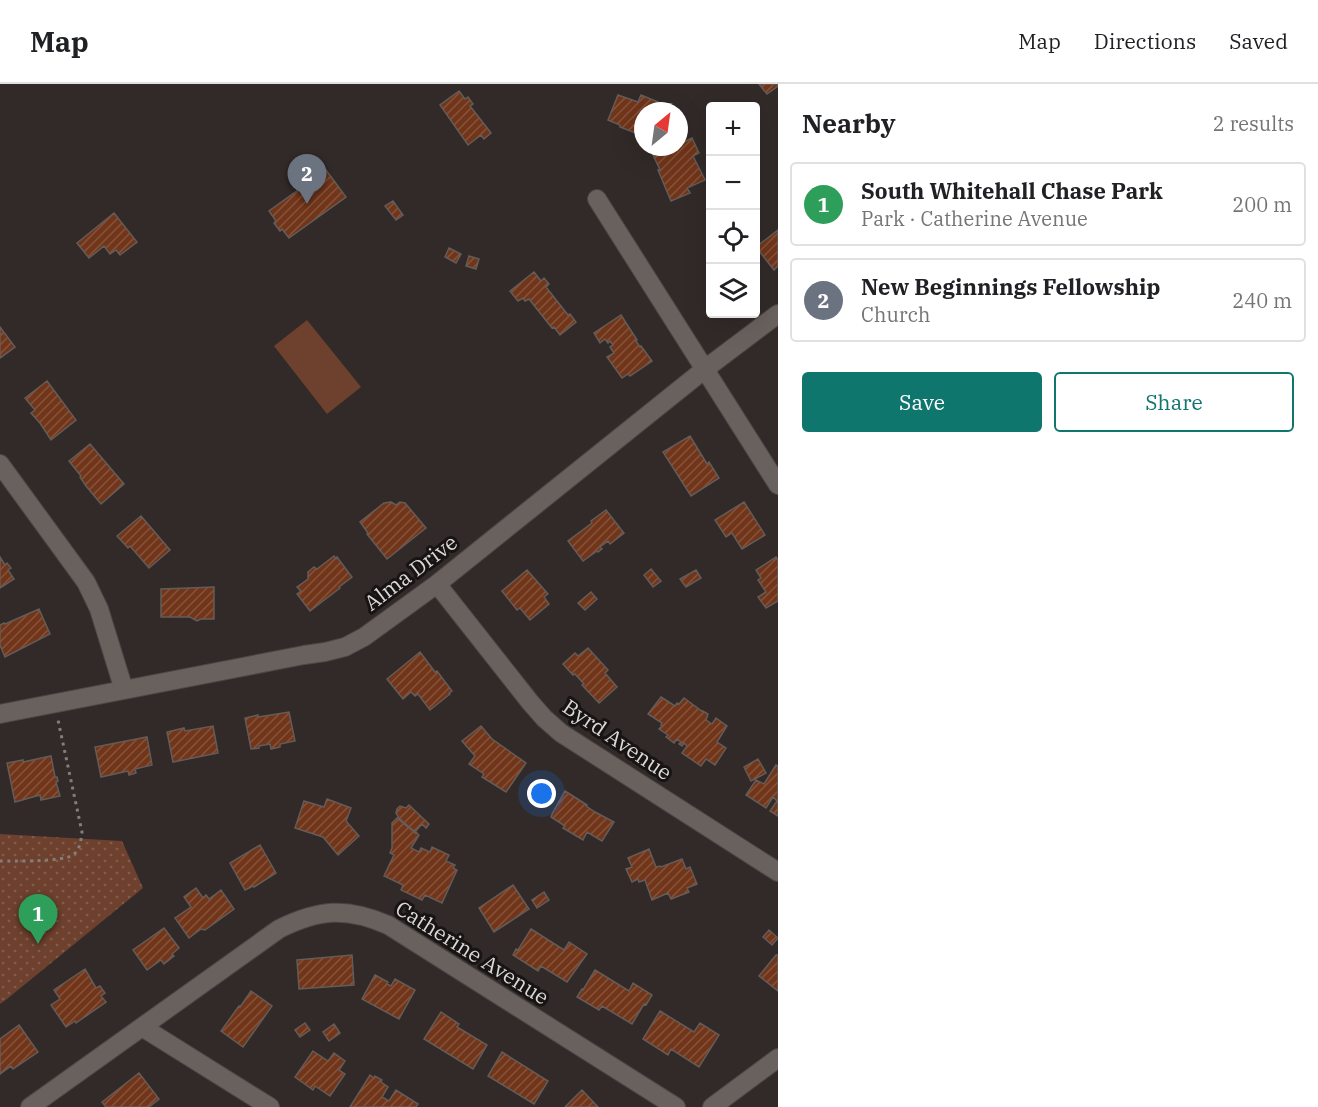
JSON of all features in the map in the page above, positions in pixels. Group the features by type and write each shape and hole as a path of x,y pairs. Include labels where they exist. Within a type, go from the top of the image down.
{"street":[{"path":"597,199 778,485"},
{"name":"Alma Drive","path":"0,714 325,652 364,637 438,584 705,369 778,314"},
{"path":"0,464 86,582 99,609 124,690"},
{"name":"Byrd Avenue","path":"438,584 530,702 561,733 778,872"},
{"name":"Catherine Avenue","path":"30,1107 279,929 299,919 324,912 346,912 371,917 388,925 676,1107"},
{"path":"142,1027 270,1107"},
{"path":"712,1107 778,1058"}],"path":[{"path":"0,861 63,858 74,854 81,844 82,832 55,704"}],"shaded area":[{"path":"307,320 361,387 327,414 274,346"},
{"path":"0,834 122,841 143,888 0,1004"}],"building":[{"path":"759,84 778,84 778,86 767,94"},
{"path":"459,91 465,99 468,97 473,104 470,106 491,133 484,139 481,135 468,145 440,105"},
{"path":"618,95 638,102 634,102 634,132 608,120"},
{"path":"641,95 658,102 638,102"},
{"path":"692,138 699,153 693,156 705,180 687,188 690,193 671,201 653,156 688,156 688,140"},
{"path":"326,170 346,197 289,238 274,223 276,221 269,211"},
{"path":"393,201 403,215 396,220 385,206"},
{"path":"114,213 137,242 120,255 116,250 110,254 104,246 89,258 77,243"},
{"path":"778,230 778,266 774,270 760,252 760,244"},
{"path":"449,248 461,254 456,263 445,257"},
{"path":"469,256 479,259 476,269 466,266"},
{"path":"534,272 541,281 544,278 549,284 546,287 576,322 560,335 529,299 525,301 523,298 518,301 510,291"},
{"path":"621,315 640,347 652,361 630,376 628,374 622,378 607,357 614,353 610,347 613,345 605,339 600,343 594,333"},
{"path":"0,327 15,347 0,358"},
{"path":"47,381 76,420 51,440 31,413 35,410 25,398"},
{"path":"690,436 707,464 709,462 719,478 691,496 663,452"},
{"path":"90,444 124,484 101,504 69,461"},
{"path":"391,502 396,505 400,502 405,503 426,528 387,559 360,522 384,503"},
{"path":"744,502 765,535 742,549 732,533 726,537 715,520"},
{"path":"606,510 624,533 610,544 608,541 600,547 602,549 583,561 568,541"},
{"path":"141,516 170,550 149,568 130,546 128,548 117,536"},
{"path":"334,556 352,577 310,611 297,594 301,591 297,587 308,579 308,572 314,567 317,569"},
{"path":"0,557 5,565 7,563 11,568 8,570 14,579 0,588"},
{"path":"776,557 778,560 778,601 766,608 758,597 766,592 758,580 761,578 756,570"},
{"path":"651,569 661,581 653,587 644,575"},
{"path":"527,570 548,594 544,597 549,604 530,620 520,608 517,610 502,591"},
{"path":"696,570 701,578 686,587 680,579"},
{"path":"214,587 214,619 197,621 190,617 161,617 161,589"},
{"path":"591,592 597,599 585,610 578,603"},
{"path":"39,609 50,634 5,657 0,645 0,625"},
{"path":"588,648 608,670 605,673 617,687 599,703 575,674 573,675 563,664 575,653 578,656"},
{"path":"420,652 452,691 430,710 418,694 415,696 411,692 403,699 387,679"},
{"path":"661,697 675,706 684,698 708,714 706,720 712,724 716,718 727,726 717,742 726,748 715,765 706,759 701,766 682,753 687,746 684,743 682,746 677,739 674,743 659,729 662,723 648,714"},
{"path":"289,712 295,741 280,744 280,747 271,749 270,744 251,749 245,718"},
{"path":"213,726 218,753 173,762 167,732"},
{"path":"481,726 492,739 526,763 506,792 482,777 484,774 469,764 475,756 462,741"},
{"path":"147,737 152,765 135,769 136,773 129,775 128,771 101,777 95,747"},
{"path":"51,756 60,796 41,800 40,795 15,802 7,763"},
{"path":"758,759 766,773 751,781 744,767"},
{"path":"776,765 778,766 778,816 770,811 777,801 773,797 766,808 746,795 756,780 764,784"},
{"path":"565,791 614,822 602,841 587,832 583,840 563,828 565,826 551,817"},
{"path":"327,799 351,808 346,821 359,836 338,855 323,837 295,828 304,801 324,807"},
{"path":"409,805 429,824 426,828 422,824 415,832 399,818 396,813 397,809 400,806 406,808"},
{"path":"397,818 419,835 411,848 419,852 421,848 430,852 432,847 449,855 446,861 455,865 453,868 457,870 442,903 425,895 422,900 401,890 403,885 384,876 394,855 390,853 392,823"},
{"path":"260,845 276,873 245,890 230,863"},
{"path":"649,849 656,867 682,859 686,869 690,867 697,884 687,888 689,892 671,899 668,893 652,900 645,880 639,882 638,879 632,882 626,869 632,867 628,858"},
{"path":"513,885 529,909 494,932 479,908"},
{"path":"196,888 203,898 206,895 209,899 221,890 234,909 205,930 201,929 189,938 175,918 191,907 184,897"},
{"path":"544,892 549,900 537,908 532,900"},
{"path":"164,928 179,948 172,954 174,956 164,964 161,960 147,970 133,950"},
{"path":"531,929 564,950 569,942 587,954 567,982 541,966 538,971 513,955"},
{"path":"769,930 778,938 772,945 763,937"},
{"path":"352,955 354,985 299,989 297,960"},
{"path":"778,955 778,991 759,976"},
{"path":"85,969 96,988 100,986 105,993 101,996 106,1002 76,1023 75,1021 66,1027 51,1005 60,999 54,990"},
{"path":"595,970 629,991 633,983 652,995 632,1024 602,1006 599,1010 577,997"},
{"path":"375,975 391,986 395,979 415,990 399,1019 362,999"},
{"path":"251,991 272,1006 243,1047 221,1031"},
{"path":"660,1011 694,1032 700,1023 719,1035 699,1067 671,1049 668,1055 643,1039"},
{"path":"441,1012 459,1024 457,1027 487,1045 473,1069 424,1039"},
{"path":"305,1023 310,1030 300,1037 295,1030"},
{"path":"334,1024 340,1033 329,1041 323,1032"},
{"path":"19,1025 38,1052 13,1069 11,1066 0,1074 0,1039"},
{"path":"313,1051 328,1061 334,1053 345,1061 339,1070 345,1074 330,1096 315,1086 313,1090 295,1077"},
{"path":"502,1052 548,1081 534,1104 488,1076"},
{"path":"139,1073 159,1099 149,1107 106,1107 102,1102"},
{"path":"370,1075 382,1080 381,1082 388,1087 382,1097 389,1101 396,1090 418,1104 416,1107 350,1107"},
{"path":"582,1090 598,1107 565,1107"}],"place":[{"name":"New Beginnings Fellowship","path":"307,204"},
{"name":"South Whitehall Chase Park","path":"38,944"}]}
